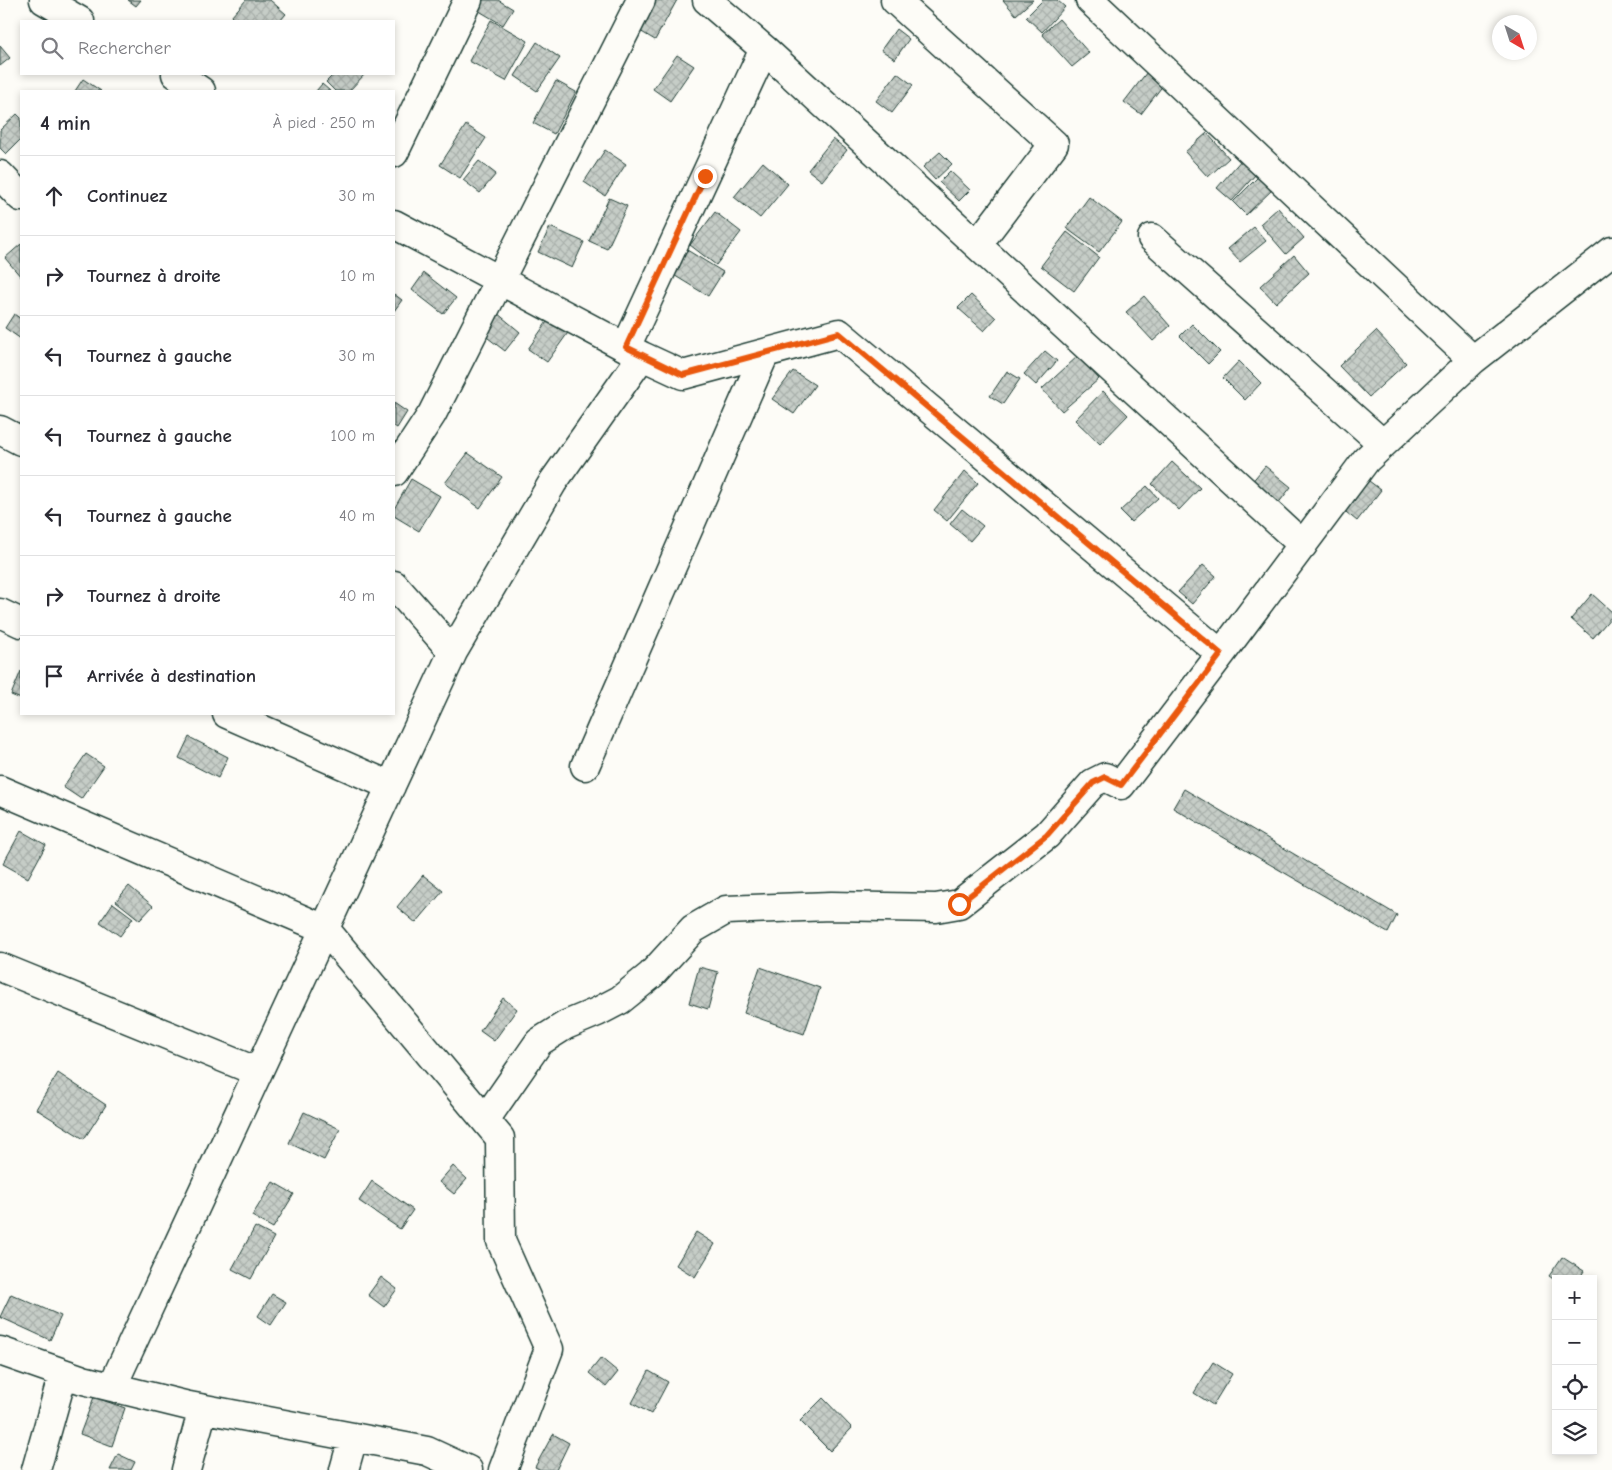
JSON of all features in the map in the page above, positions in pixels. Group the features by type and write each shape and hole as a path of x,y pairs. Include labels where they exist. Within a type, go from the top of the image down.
{"street":[{"path":"44,0 78,20"},
{"path":"395,151 468,0"},
{"path":"395,470 432,414 641,0"},
{"path":"707,0 764,49 1303,545"},
{"path":"896,0 1054,144 977,245"},
{"path":"1090,0 1473,360"},
{"path":"112,1387 453,652 553,482 634,351 764,49"},
{"path":"177,75 199,90"},
{"path":"0,175 20,196"},
{"path":"395,225 683,375 839,333 1221,654"},
{"path":"1152,238 1383,444"},
{"path":"485,1120 539,1042 566,1025 620,1000 650,975 693,929 726,910 831,906 936,908 959,904 1047,835 1093,783 1105,777 1121,785 1366,460 1473,360 1612,250"},
{"path":"585,766 765,353"},
{"path":"0,430 20,440"},
{"path":"395,586 453,652"},
{"path":"0,613 20,623"},
{"path":"229,715 391,786"},
{"path":"0,790 325,929 500,1138 501,1242 549,1349 503,1470"},
{"path":"0,967 258,1072"},
{"path":"0,1351 83,1380 203,1409 427,1452 468,1470"},
{"path":"36,1470 64,1374"},
{"path":"186,1470 203,1409"},
{"path":"344,1470 353,1438"}],"building":[{"path":"128,0 141,0 136,6"},
{"path":"246,0 270,0 286,14 281,20 235,20 231,17"},
{"path":"472,0 498,0 513,9 503,25 469,5"},
{"path":"651,0 677,0 655,40 635,28"},
{"path":"1003,0 1033,0 1016,15"},
{"path":"1043,0 1057,0 1065,7 1042,32 1026,17"},
{"path":"1059,19 1089,53 1072,67 1042,34"},
{"path":"491,20 528,41 506,81 469,61"},
{"path":"896,29 909,39 895,59 881,50"},
{"path":"537,42 560,58 537,91 515,76"},
{"path":"0,46 10,58 0,66"},
{"path":"677,55 694,66 670,101 653,89"},
{"path":"1150,68 1167,80 1141,114 1124,102"},
{"path":"897,73 913,85 892,113 876,101"},
{"path":"333,75 364,75 350,90 334,90 326,82"},
{"path":"83,79 100,90 76,90"},
{"path":"556,81 576,92 554,134 533,123"},
{"path":"322,84 329,90 317,90"},
{"path":"17,114 20,117 20,140 6,154 0,148 0,130"},
{"path":"466,125 486,138 460,178 440,165"},
{"path":"1207,133 1229,158 1208,177 1185,152"},
{"path":"833,139 847,150 822,181 808,170"},
{"path":"605,150 626,164 605,196 584,182"},
{"path":"1249,151 1264,165 1232,201 1217,188"},
{"path":"940,152 952,164 935,180 923,167"},
{"path":"479,161 496,174 480,193 463,180"},
{"path":"763,162 788,184 760,218 734,197"},
{"path":"950,171 970,190 959,201 939,182"},
{"path":"1260,175 1274,188 1246,215 1233,202"},
{"path":"1089,197 1122,222 1099,252 1066,228"},
{"path":"609,198 627,206 607,249 589,241"},
{"path":"1278,208 1304,238 1286,254 1260,224"},
{"path":"715,212 741,232 716,265 690,245"},
{"path":"550,227 584,242 572,268 538,252"},
{"path":"1254,227 1266,241 1240,262 1228,249"},
{"path":"1067,232 1099,257 1074,291 1041,266"},
{"path":"20,245 20,276 5,258"},
{"path":"687,250 723,272 708,296 672,274"},
{"path":"1294,255 1309,273 1276,303 1260,286"},
{"path":"424,273 456,298 443,314 412,290"},
{"path":"395,295 402,300 395,310"},
{"path":"971,295 996,318 984,331 958,308"},
{"path":"1144,296 1170,326 1153,341 1126,312"},
{"path":"491,308 520,332 505,351 475,328"},
{"path":"14,314 20,318 20,338 5,328"},
{"path":"551,316 570,330 547,362 528,349"},
{"path":"1192,324 1220,352 1208,364 1180,336"},
{"path":"1376,331 1406,363 1369,397 1339,366"},
{"path":"1045,351 1057,361 1036,385 1024,374"},
{"path":"1078,356 1099,379 1062,411 1042,389"},
{"path":"1239,361 1261,383 1245,400 1223,378"},
{"path":"793,371 815,385 794,414 772,399"},
{"path":"1007,371 1020,379 1003,404 990,396"},
{"path":"1103,391 1128,415 1100,444 1075,420"},
{"path":"395,404 407,412 397,428 395,427"},
{"path":"468,453 502,477 480,508 445,483"},
{"path":"1172,462 1200,488 1179,510 1152,484"},
{"path":"1265,466 1291,487 1277,505 1251,483"},
{"path":"965,471 978,483 947,521 934,510"},
{"path":"1365,478 1381,490 1357,521 1341,508"},
{"path":"411,479 440,496 419,531 395,517 395,507"},
{"path":"1147,486 1158,498 1131,522 1120,511"},
{"path":"962,509 983,526 970,541 950,524"},
{"path":"1203,565 1216,576 1192,604 1178,592"},
{"path":"1592,594 1612,612 1612,616 1593,638 1571,619"},
{"path":"20,673 20,699 11,695"},
{"path":"189,737 228,757 218,778 179,758"},
{"path":"86,754 104,766 81,799 63,787"},
{"path":"1184,789 1397,915 1388,933 1173,808"},
{"path":"21,831 46,845 28,878 3,864"},
{"path":"423,875 443,891 416,923 397,907"},
{"path":"129,886 153,906 140,920 116,901"},
{"path":"113,903 133,918 120,936 100,922"},
{"path":"699,967 718,972 708,1009 689,1003"},
{"path":"760,967 820,988 804,1034 744,1013"},
{"path":"503,998 517,1009 494,1041 480,1031"},
{"path":"58,1073 106,1105 84,1139 36,1109"},
{"path":"304,1112 340,1129 324,1160 289,1143"},
{"path":"453,1166 467,1179 454,1194 439,1182"},
{"path":"372,1181 413,1210 400,1229 359,1201"},
{"path":"273,1182 294,1194 273,1228 252,1216"},
{"path":"255,1227 274,1237 251,1279 232,1269"},
{"path":"696,1232 715,1244 695,1277 676,1265"},
{"path":"1562,1257 1584,1271 1582,1275 1552,1275 1552,1278 1549,1276"},
{"path":"381,1277 397,1289 384,1307 368,1295"},
{"path":"11,1294 61,1316 50,1340 0,1317"},
{"path":"272,1294 286,1302 271,1325 258,1316"},
{"path":"601,1358 618,1372 606,1387 589,1373"},
{"path":"1213,1362 1232,1374 1213,1405 1194,1393"},
{"path":"649,1371 668,1382 651,1414 632,1403"},
{"path":"94,1397 125,1408 112,1446 80,1434"},
{"path":"823,1398 852,1428 830,1451 800,1421"},
{"path":"553,1434 569,1443 556,1470 541,1470 535,1467"},
{"path":"118,1454 135,1462 131,1470 110,1470"}],"route":[{"path":"705,176 626,347 683,375 839,333 1221,654 1121,785 1105,777 1093,783 1047,835 959,904"}]}
